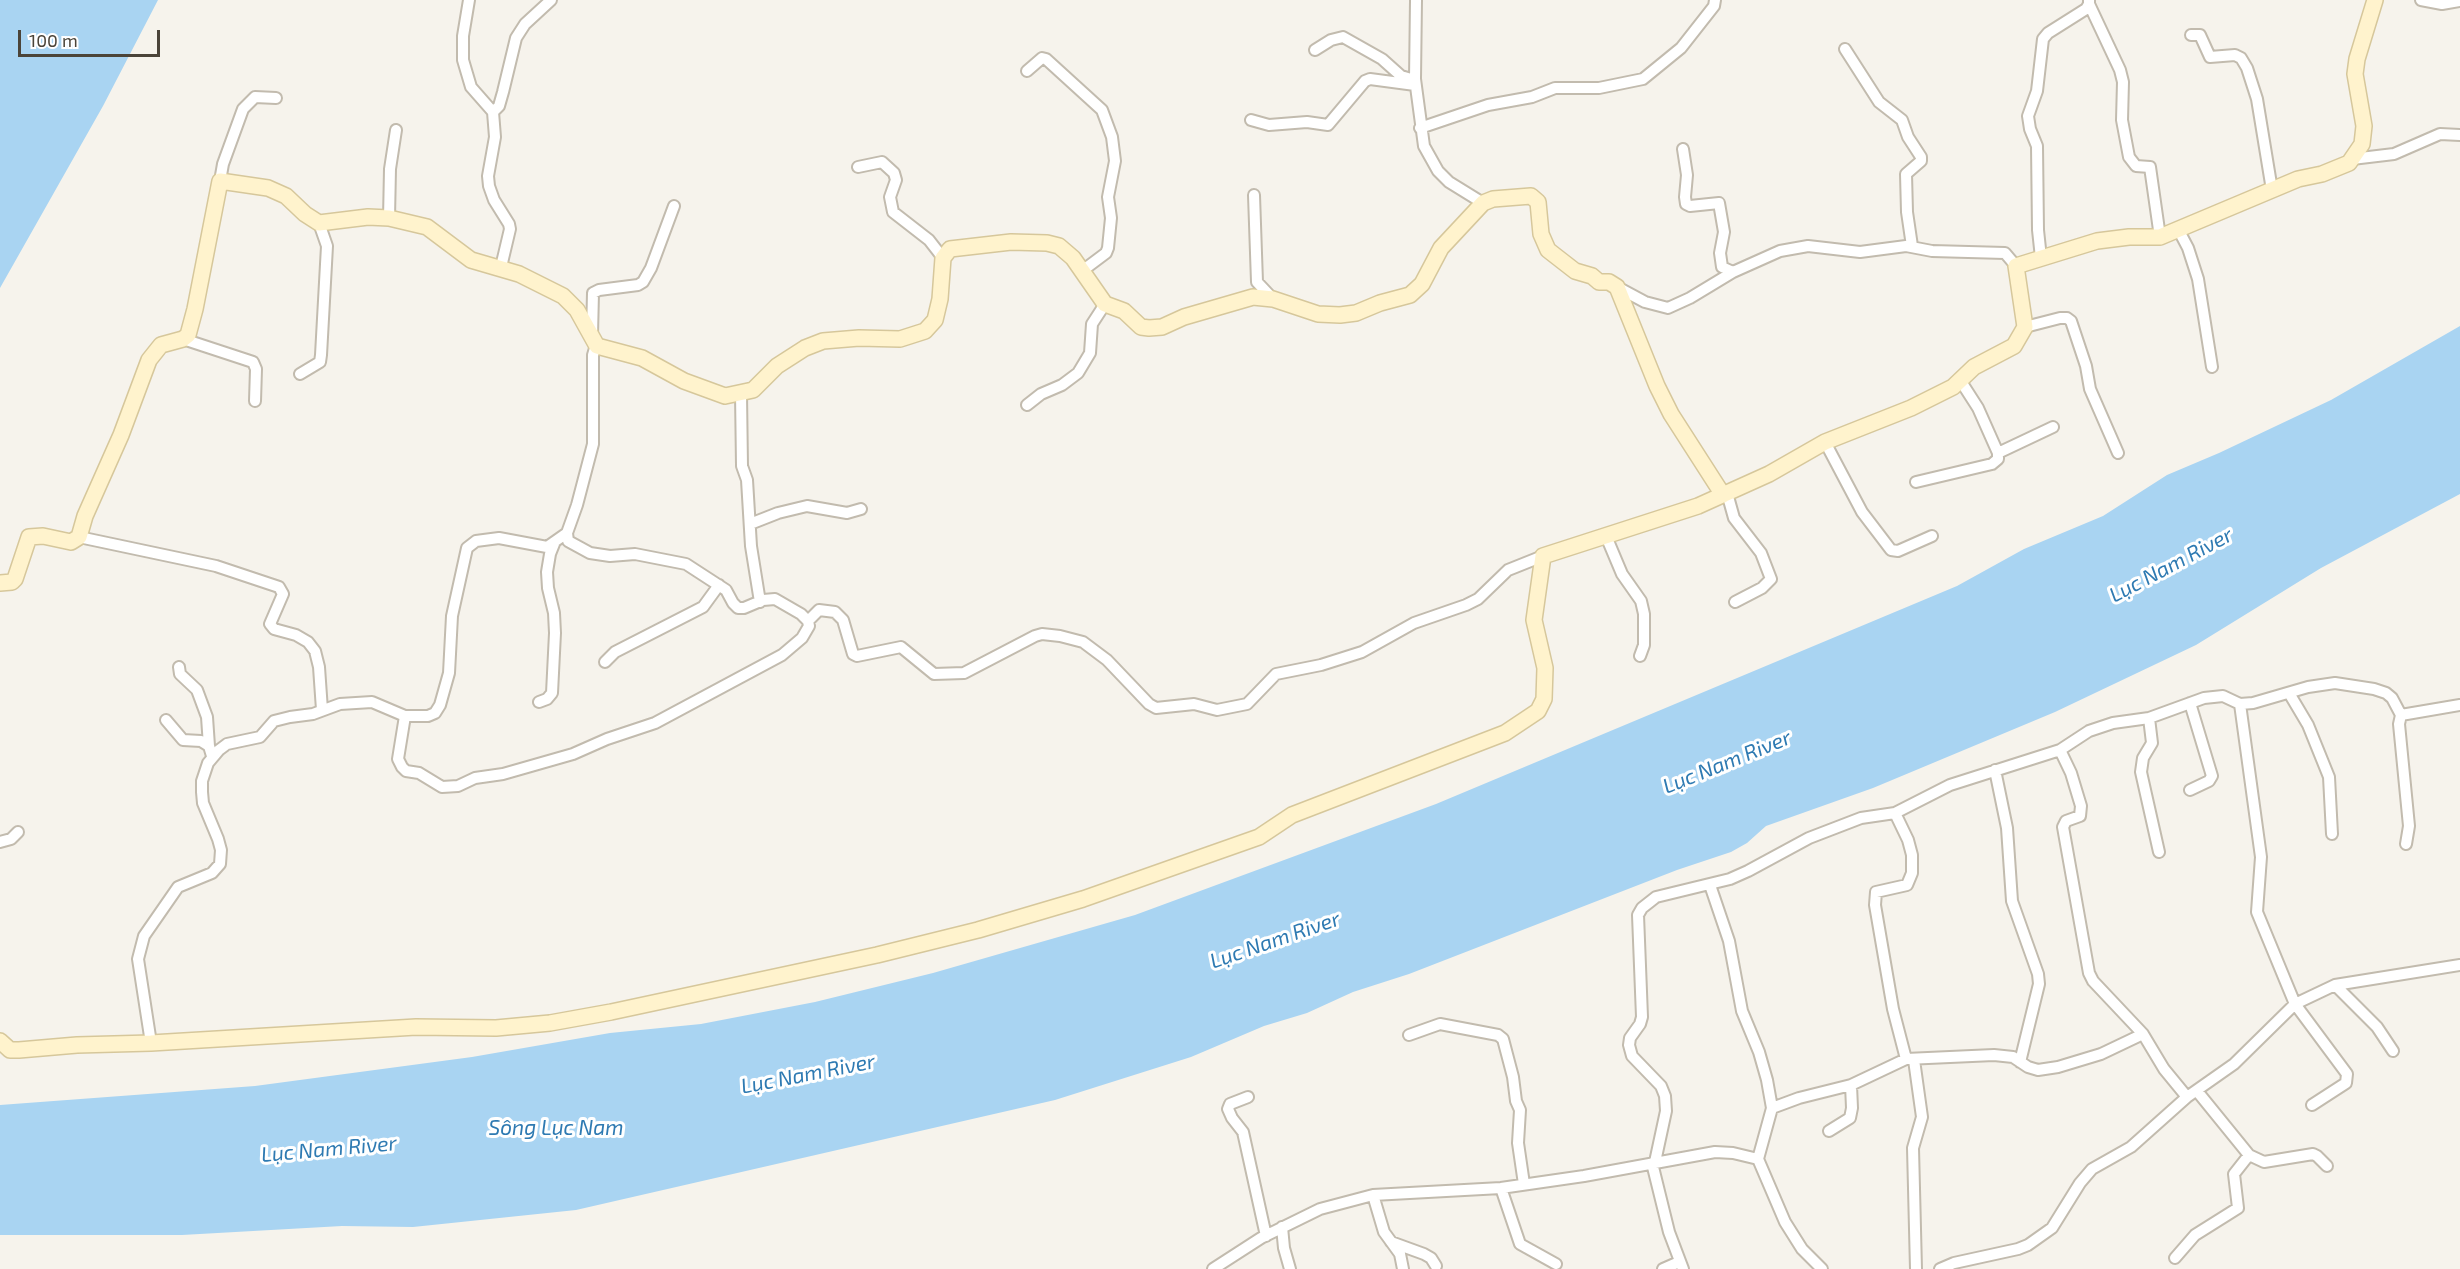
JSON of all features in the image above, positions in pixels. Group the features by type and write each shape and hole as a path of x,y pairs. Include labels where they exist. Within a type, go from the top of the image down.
{"street":[{"path":"469,0 463,60 471,87 493,112 495,137 488,176 489,186 510,229 501,267"},
{"path":"493,112 499,106 516,38 525,24 551,0"},
{"path":"1416,0 1415,82 1424,146 1438,171 1449,182 1483,203"},
{"path":"1420,129 1488,105 1532,97 1555,88 1599,88 1638,81 1681,48 1714,6 1715,0"},
{"path":"2016,266 2097,241 2129,237 2160,237 2298,179 2342,166 2352,159 2362,144 2364,126 2355,83 2355,70 2375,0"},
{"path":"2421,0 2442,4 2460,2"},
{"path":"2042,258 2038,230 2037,146 2030,129 2028,116 2037,92 2042,42 2048,33 2089,2 2120,70 2123,82 2122,120 2129,157 2136,166 2150,167 2160,237"},
{"path":"2191,35 2200,35 2203,38 2210,57 2235,55 2241,58 2247,68 2257,99 2272,190"},
{"path":"1315,50 1337,37 1344,37 1382,59 1401,76 1415,82"},
{"path":"1845,49 1879,102 1902,120 1908,137 1922,157 1921,161 1906,174 1906,205 1912,246"},
{"path":"1027,72 1042,58 1046,58 1102,110 1112,137 1115,161 1108,197 1111,218 1108,248 1106,253 1082,271"},
{"path":"1251,120 1269,125 1307,122 1328,125 1365,81 1370,79 1415,82"},
{"path":"0,582 9,583 15,579 29,537 43,536 69,542 76,541 79,537 92,499 122,435 149,360 161,345 183,339 188,335 223,164 243,109 255,97 276,99"},
{"path":"389,218 390,169 396,130"},
{"path":"2352,159 2394,154 2440,134 2454,137 2460,135"},
{"path":"1683,149 1687,176 1684,197 1686,204 1690,206 1719,203 1724,232 1720,253 1722,267 1733,272"},
{"path":"858,167 882,162 894,173 896,180 890,198 892,212 929,240 943,258"},
{"path":"220,181 268,188 286,196 305,214 319,223 327,246 321,355 320,362 300,374"},
{"path":"1254,195 1257,282 1273,299"},
{"path":"319,223 368,217 389,218 427,227 471,260 501,267 563,296 577,310 594,340 642,358 710,392 725,396 753,390 790,356 816,344 859,338 909,338 925,331 935,320 940,299 943,258 950,249 1011,242 1047,243 1063,249 1105,304 1124,311 1141,327 1155,328 1253,297 1273,299 1318,314 1340,315 1356,313 1380,303 1410,295 1422,284 1441,249 1483,203 1515,196 1531,196 1536,199 1540,208 1541,234 1548,250 1575,271 1592,276 1599,282 1609,282 1645,302 1668,308 1690,298 1733,272 1792,247 1814,245 1860,252 1912,246 1932,251 2005,254 2016,266 2025,327 2014,346 1987,358 1953,387 1911,408 1825,442 1769,474 1680,513 1543,556 1508,570 1478,599 1414,623 1362,652 1321,665 1276,674 1247,704 1217,711 1194,704 1156,708 1149,704 1107,660 1083,642 1060,636 1042,634 1035,636 964,673 934,674 902,647 857,656 853,654 843,620 835,612 819,610 808,621"},
{"path":"210,751 227,744 260,737 280,719 314,714 340,704 365,702 384,706 405,716 428,716 435,713 440,705 449,673 452,616 467,548 476,541 489,538 541,547 554,544 567,533 578,506 593,444 593,293 599,290 638,285 643,282 651,268 674,206"},
{"path":"2178,228 2188,248 2198,279 2212,367"},
{"path":"1617,287 1657,386 1671,414 1725,494 1734,518 1761,553 1771,579 1762,588 1736,602"},
{"path":"1027,405 1041,394 1062,385 1078,372 1090,353 1092,324 1105,304"},
{"path":"2025,327 2060,318 2067,318 2071,321 2086,366 2090,389 2118,453"},
{"path":"183,339 253,362 256,369 255,401"},
{"path":"1916,482 1992,464 1998,459 1998,453 1975,401 1960,380"},
{"path":"741,394 741,458 747,480 760,602"},
{"path":"1998,453 2053,427"},
{"path":"1825,442 1862,512 1891,550 1898,551 1932,536"},
{"path":"750,524 778,513 807,506 848,513 861,509"},
{"path":"405,716 398,759 402,767 442,787 458,786 475,778 503,774 573,754 607,739 655,723 782,655 802,638 809,626 808,621 775,599 738,608 719,585 686,564 635,554 610,556 590,554 568,541 567,533"},
{"path":"1606,536 1622,574 1641,601 1644,614 1644,645 1640,656"},
{"path":"79,537 216,566 279,587 283,594 270,624 274,629 296,635 308,642 315,651 319,667 322,710"},
{"path":"539,702 547,699 552,693 555,633 547,572 554,544"},
{"path":"0,1041 10,1050 416,1027 496,1028 549,1023 611,1012 877,955 978,930 1083,899 1259,837 1292,815 1505,733 1528,719 1538,711 1544,699 1545,668 1534,620 1543,556"},
{"path":"605,662 615,652 703,607 719,585"},
{"path":"151,1043 138,959 144,936 178,887 212,873 220,864 218,839 203,803 202,792 204,772 210,751 207,717 197,690 180,674 179,667"},
{"path":"1663,1269 1681,1265 1669,1232 1654,1163 1666,1111 1665,1096 1661,1086 1632,1056 1629,1045 1630,1038 1642,1017 1638,915 1656,897 1710,885 1748,872 1809,838 1847,823 1895,813 1950,785 2060,750 2089,731 2113,723 2149,718 2214,696 2223,696 2240,704 2260,702 2329,683 2374,689 2392,698 2402,715 2399,724 2409,826 2406,844"},
{"path":"2289,693 2308,725 2329,777 2332,834"},
{"path":"2190,703 2212,776 2209,781 2190,790"},
{"path":"2240,704 2261,857 2257,912 2295,1004 2347,1074 2346,1083 2312,1105"},
{"path":"2402,715 2460,705"},
{"path":"2149,718 2152,743 2143,758 2141,772 2159,852"},
{"path":"166,720 183,740 201,741 210,751"},
{"path":"2060,750 2071,773 2082,806 2080,816 2066,821 2063,827 2087,966 2093,981 2143,1034 2164,1069 2187,1097"},
{"path":"1995,770 2007,828 2012,901 2038,974 2039,984 2020,1062"},
{"path":"1895,813 1908,840 1912,873 1907,885 1876,892 1875,904 1893,1009 1910,1060 1922,1117 1913,1148 1916,1269"},
{"path":"0,842 11,839 18,832"},
{"path":"1710,885 1729,941 1742,1011 1759,1052 1772,1108 1758,1159 1785,1222 1802,1249 1822,1269"},
{"path":"1940,1269 1954,1263 2028,1245 2052,1228 2080,1183 2092,1169 2131,1147 2187,1097 2234,1064 2295,1004 2335,985 2460,965"},
{"path":"2335,985 2377,1027 2393,1051"},
{"path":"1409,1035 1440,1024 1498,1035 1503,1039 1520,1110 1518,1143 1524,1184"},
{"path":"1772,1108 1799,1098 1851,1085 1910,1060 1994,1055 2013,1057 2038,1070 2058,1067 2101,1054 2143,1034"},
{"path":"1829,1131 1850,1119 1851,1085"},
{"path":"2197,1091 2249,1155 2264,1162 2313,1154 2327,1166"},
{"path":"1248,1097 1230,1104 1228,1109 1243,1132 1266,1236"},
{"path":"1213,1269 1282,1227 1320,1209 1373,1195 1501,1188 1584,1176 1715,1152 1733,1153 1758,1159"},
{"path":"2175,1258 2194,1234 2238,1208 2234,1174 2249,1155"},
{"path":"1501,1188 1520,1244 1556,1264"},
{"path":"1373,1195 1384,1232 1400,1254 1403,1269"},
{"path":"1282,1227 1284,1248 1290,1269"},
{"path":"1391,1242 1424,1254 1431,1258 1436,1266"}],"water":[{"path":"0,0 158,0 103,106 0,288"},
{"name":"Sông Lục Nam","path":"2460,326 2460,494 2321,568 2196,645 2055,712 1873,788 1766,826 1747,843 1731,852 1677,870 1409,974 1353,992 1307,1013 1264,1026 1191,1057 1055,1100 576,1210 413,1227 342,1226 182,1235 0,1235 0,1105 255,1086 472,1057 610,1033 701,1024 815,1002 933,973 1135,915 1436,804 1957,586 2024,549 2103,516 2167,475 2331,400"}],"water label":[{"name":"Lục Nam River","path":"2171,565"},
{"name":"Lục Nam River","path":"1727,762"},
{"name":"Lục Nam River","path":"1275,940"},
{"name":"Lục Nam River","path":"808,1074"},
{"name":"Lục Nam River","path":"329,1149"}]}
